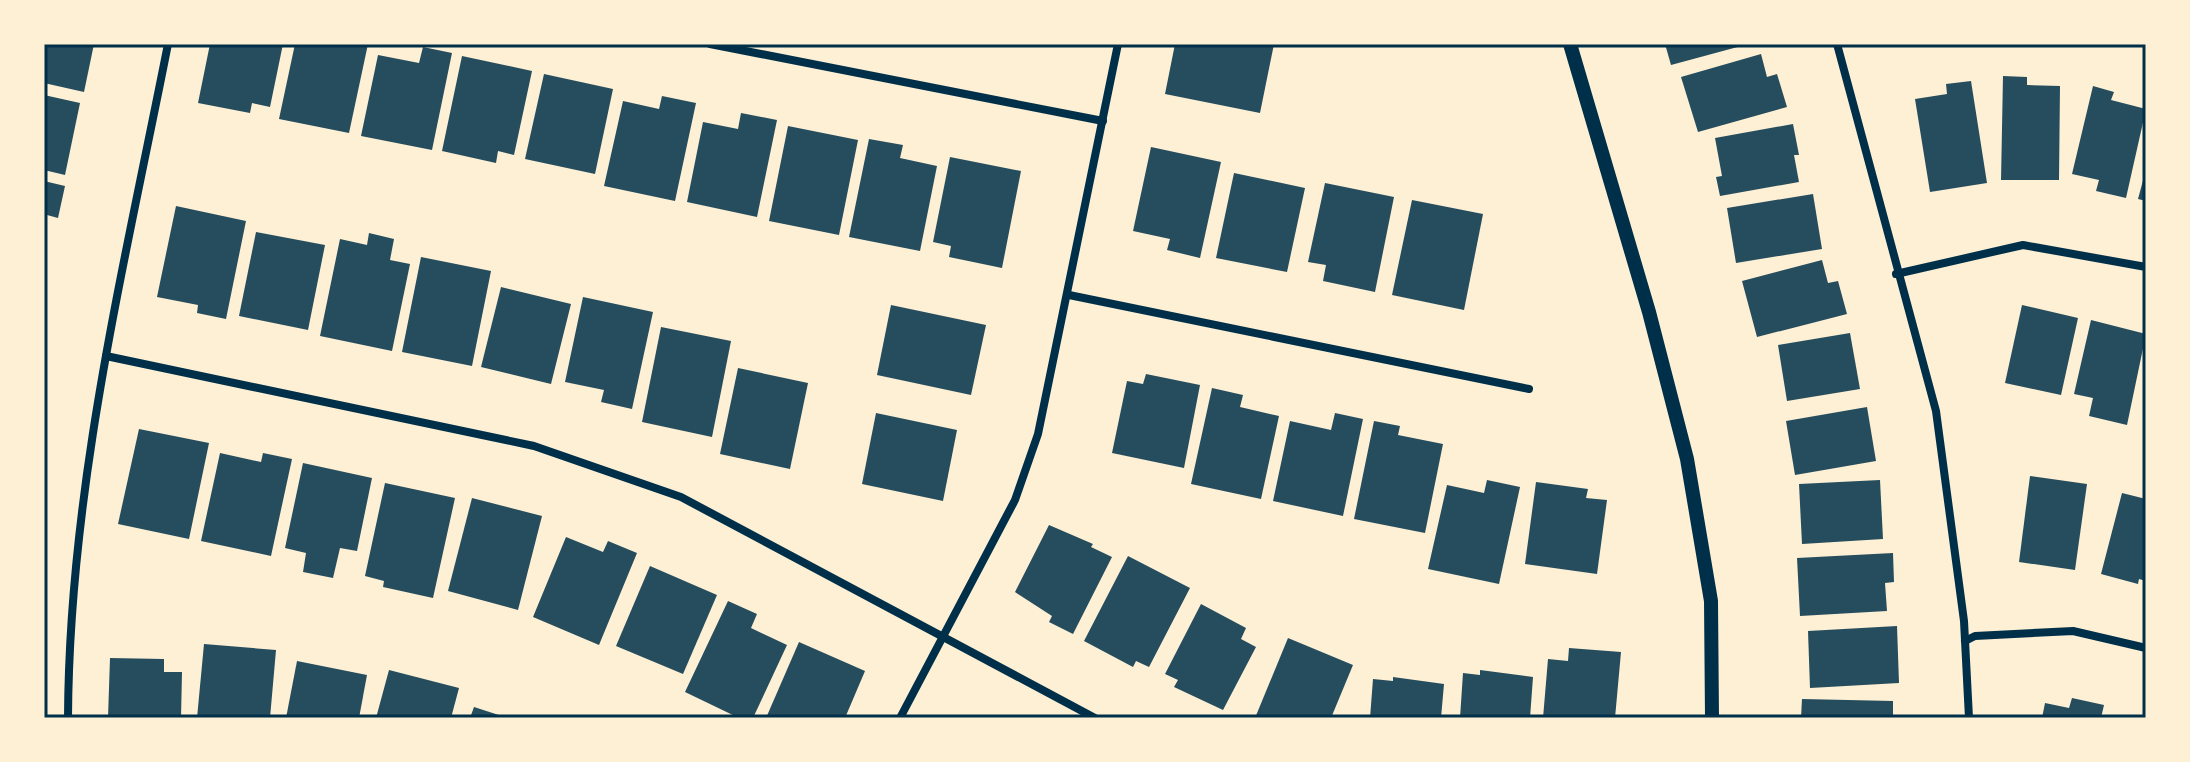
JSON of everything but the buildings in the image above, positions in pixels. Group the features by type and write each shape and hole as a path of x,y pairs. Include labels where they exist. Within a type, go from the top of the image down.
{"street":[{"path":"68,718 68,663 81,496 168,44"},
{"path":"710,44 1103,121"},
{"path":"900,718 1015,500 1038,434 1069,295 1118,44"},
{"path":"1570,44 1649,312 1687,459 1711,601 1712,718"},
{"path":"1837,44 1896,274 1936,411 1965,641 1969,718"},
{"path":"1896,274 2023,245 2146,267"},
{"path":"1069,295 1529,389"},
{"path":"106,356 534,446 681,497 1095,718"},
{"path":"1965,641 1975,636 2073,631 2146,648"}]}
